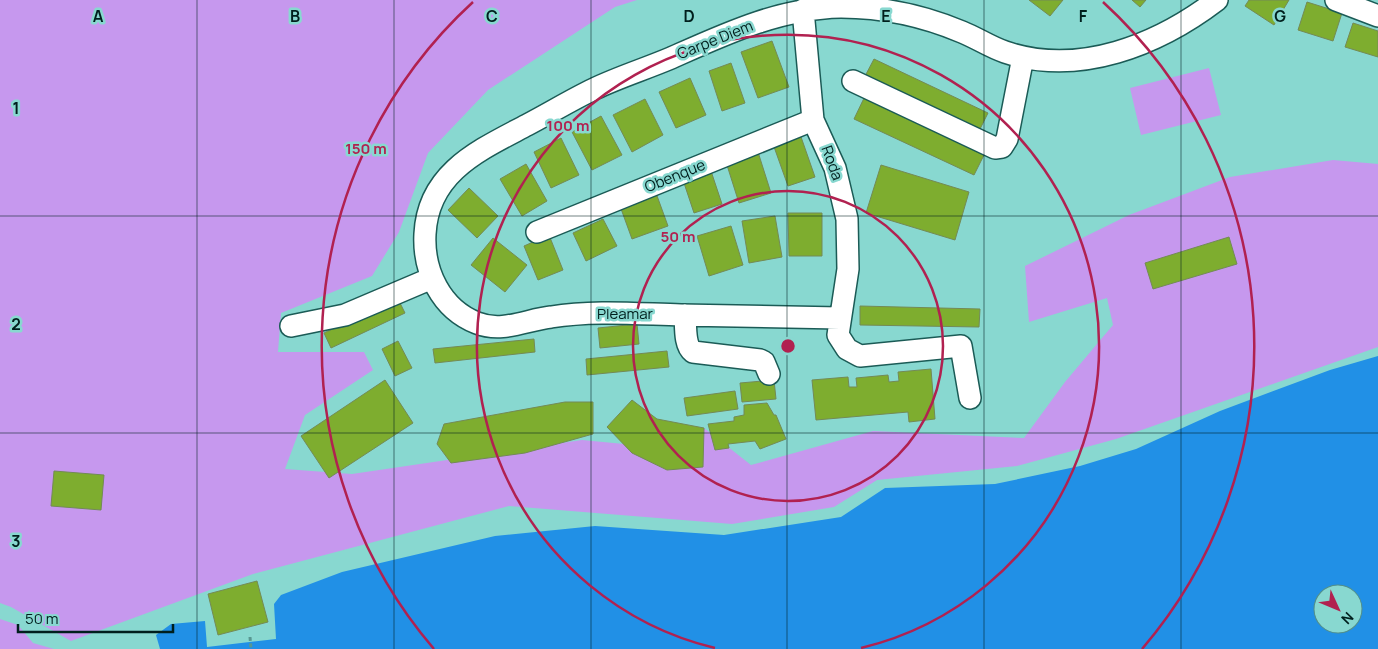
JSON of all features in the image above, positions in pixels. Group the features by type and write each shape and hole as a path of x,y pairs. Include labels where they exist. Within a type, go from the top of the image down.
{"street":[{"name":"Carpe Diem","path":"432,278 425,248 427,216 437,191 453,169 495,142 596,88 735,28 803,10 841,8 897,13 944,25 1004,52 1023,57 1070,62 1126,50 1174,29 1217,0"},
{"path":"1336,0 1378,16"},
{"name":"Roda","path":"803,10 813,120 835,168 847,219 848,269 838,326 841,342 846,349 860,356 961,346 970,398"},
{"path":"852,81 995,148 1002,147 1007,139 1023,57"},
{"name":"Obenque","path":"537,232 813,120"},
{"path":"291,326 345,315 432,278"},
{"name":"Pleamar","path":"432,278 438,290 455,310 476,323 497,328 552,316 612,313 840,318"},
{"path":"685,315 689,349 693,352 760,360 764,362 769,374"}],"path":[{"path":"250,637 251,649"}],"shaded area":[{"path":"0,0 637,0 615,7 488,90 428,153 399,232 372,276 281,313 278,352 364,352 373,370 305,415 285,469 352,474 582,440 624,444 667,465 704,428 751,465 873,431 1024,438 1065,382 1113,325 1107,298 1029,322 1025,266 1129,215 1230,177 1333,160 1378,164 1378,347 1116,439 1017,466 877,480 834,507 732,524 509,506 253,574 71,641 11,607 0,603"},
{"path":"1209,68 1221,115 1141,135 1130,88"},
{"path":"0,619 18,625 33,643 54,649 0,649"}],"water":[{"path":"1378,356 1378,649 160,649 156,635 171,624 205,621 207,647 276,639 274,604 281,595 342,572 495,536 595,526 724,535 841,517 885,488 995,484 1080,466 1136,449 1220,411 1330,370"}],"building":[{"path":"1029,0 1063,0 1050,16"},
{"path":"1132,0 1146,0 1140,7"},
{"path":"1249,0 1289,0 1274,25 1245,6"},
{"path":"1307,2 1342,13 1333,41 1298,30"},
{"path":"1353,23 1378,31 1378,57 1345,47"},
{"path":"772,41 789,87 758,98 741,52"},
{"path":"874,59 988,113 977,135 863,80"},
{"path":"731,63 745,103 722,111 709,71"},
{"path":"690,78 706,115 676,128 659,92"},
{"path":"866,94 986,151 974,175 854,119"},
{"path":"645,99 663,135 632,152 613,115"},
{"path":"601,116 622,155 592,170 572,132"},
{"path":"800,134 815,177 788,186 773,144"},
{"path":"561,138 579,175 551,188 534,152"},
{"path":"758,152 771,193 739,203 726,162"},
{"path":"526,164 547,201 522,216 500,179"},
{"path":"881,165 969,192 955,240 866,213"},
{"path":"711,171 722,204 694,213 683,180"},
{"path":"469,188 498,216 477,238 448,210"},
{"path":"656,193 668,226 632,239 620,206"},
{"path":"788,213 822,213 822,256 789,256"},
{"path":"775,216 782,257 749,263 742,221"},
{"path":"603,219 617,246 586,261 573,233"},
{"path":"731,226 743,265 709,276 697,236"},
{"path":"549,235 563,270 538,280 524,246"},
{"path":"1229,237 1237,264 1153,289 1145,263"},
{"path":"493,238 527,265 505,292 471,265"},
{"path":"397,297 405,313 331,348 324,333"},
{"path":"860,306 980,309 979,327 860,325"},
{"path":"637,324 639,344 600,348 598,328"},
{"path":"534,339 535,352 435,363 433,349"},
{"path":"398,341 412,368 395,376 382,349"},
{"path":"667,351 669,367 587,375 586,359"},
{"path":"931,369 935,419 909,422 908,412 816,420 812,380 848,377 849,387 857,387 856,378 888,375 889,382 899,381 898,372"},
{"path":"385,380 413,423 329,478 301,436"},
{"path":"774,380 776,399 742,402 740,383"},
{"path":"735,391 738,409 687,416 684,398"},
{"path":"632,400 657,419 704,428 703,467 667,470 632,453 607,427"},
{"path":"565,402 593,402 593,434 525,453 451,463 437,444 444,424"},
{"path":"767,403 774,415 776,415 786,439 760,449 755,441 728,444 729,448 715,450 708,424 734,421 734,417 744,415 744,405"},
{"path":"54,471 104,475 101,510 51,506"},
{"path":"257,581 268,622 218,635 208,594"}]}
